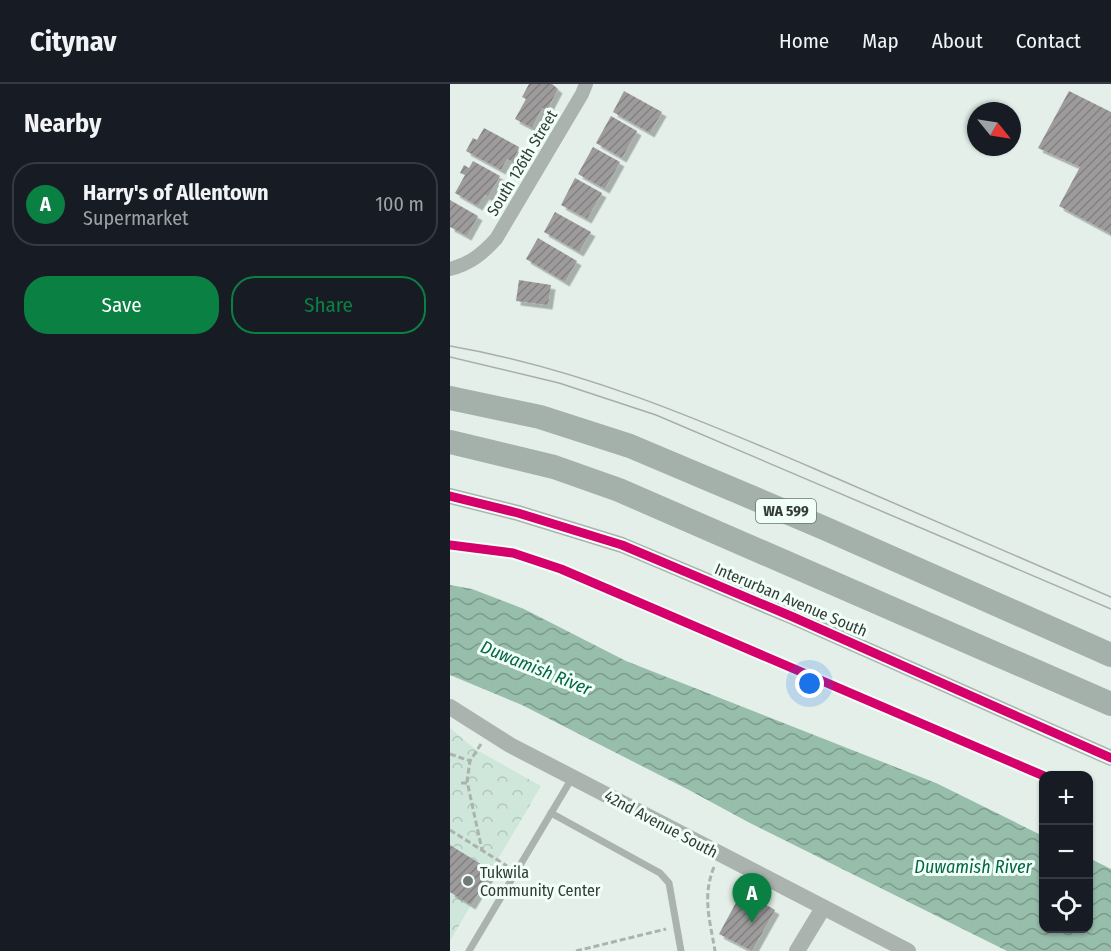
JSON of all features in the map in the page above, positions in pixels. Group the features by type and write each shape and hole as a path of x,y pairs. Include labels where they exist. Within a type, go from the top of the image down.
{"highway":[{"name":"WA 599","path":"450,398 540,417 630,446 824,528 1111,655"},
{"name":"WA 599","path":"450,442 554,467 619,490 1111,704"}],"street":[{"name":"South 126th Street","path":"450,269 463,266 481,255 496,239 586,84"},
{"name":"Interurban Avenue South","path":"450,496 519,513 622,545 793,617 1111,758"},
{"name":"42nd Avenue South","path":"450,707 488,732 572,777 908,951"},
{"path":"797,951 823,908"}],"lane":[{"path":"469,951 572,777"},
{"path":"551,813 660,873 669,883 681,951"}],"path":[{"path":"482,850 468,783 470,760 488,732"},
{"path":"450,754 470,760"},
{"path":"461,783 468,783"},
{"path":"450,830 517,871"},
{"path":"715,951 706,891 719,854"},
{"path":"576,951 676,927"}],"green space":[{"path":"450,728 475,749 541,786 450,941"}],"water":[{"name":"Duwamish River","path":"450,585 472,589 524,609 626,661 936,783 1039,834 1039,933 1093,933 1093,860 1111,869 1111,951 1007,951 748,822 522,705 450,675"}],"building":[{"path":"529,84 552,84 558,89 547,110 542,108 532,128 515,119 526,99 522,97"},
{"path":"624,91 662,112 650,133 613,112"},
{"path":"1069,91 1111,112 1111,234 1059,206 1080,167 1038,148"},
{"path":"611,116 637,131 622,158 596,143"},
{"path":"484,128 519,147 513,162 507,159 501,170 466,151 473,138 477,140"},
{"path":"593,147 620,162 605,189 578,174"},
{"path":"473,161 500,176 488,197 485,195 478,206 455,193 465,175 460,173 464,165 469,168"},
{"path":"575,178 602,193 587,219 561,205"},
{"path":"450,200 478,216 467,236 450,227"},
{"path":"555,212 591,232 579,252 544,232"},
{"path":"538,238 577,261 565,282 526,259"},
{"path":"519,280 551,285 548,305 516,301"},
{"name":"Tukwila Community Center","path":"450,845 492,871 471,905 450,892"},
{"path":"749,895 775,910 752,951 719,934 738,899 745,903"}],"tram line":[{"path":"450,346 544,367 681,413 1111,597"},
{"path":"450,357 559,383 656,415 1111,609"}],"cycle path":[{"path":"450,496 518,513 622,545 793,617 1111,758"},
{"path":"450,545 513,553 561,569 1039,774"}],"place":[{"name":"Tukwila Community Center","path":"468,881"},
{"name":"Harry's of Allentown","path":"752,923"}]}
